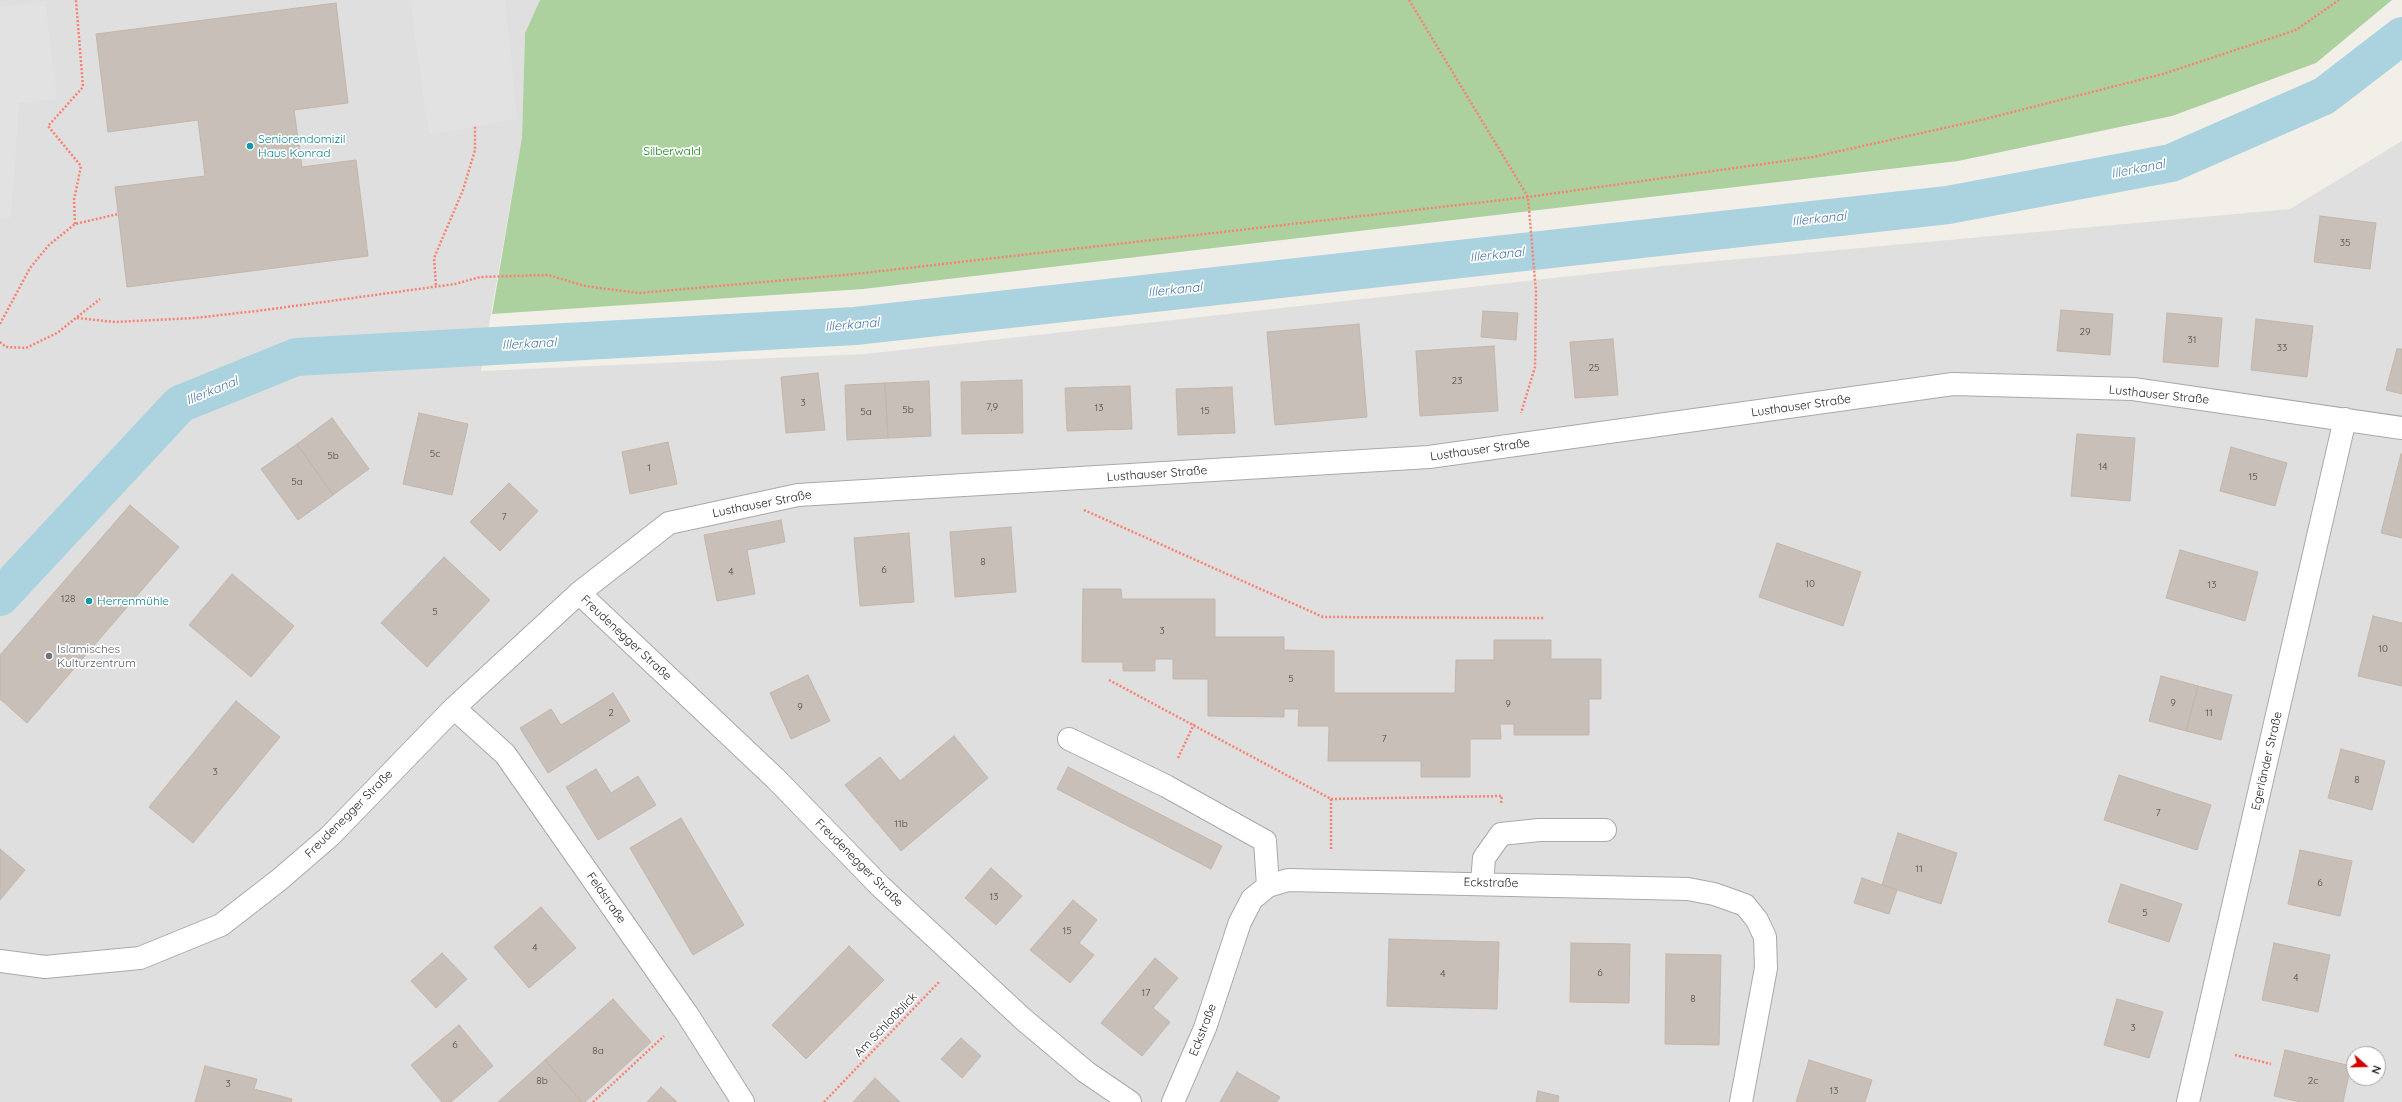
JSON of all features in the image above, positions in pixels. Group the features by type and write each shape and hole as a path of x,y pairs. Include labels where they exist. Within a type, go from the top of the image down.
{"street":[{"name":"Lusthauser Straße","path":"579,593 669,522 798,495 1429,457 1953,384 2133,389 2402,428"},
{"name":"Egerländer Straße","path":"2188,1102 2345,419"},
{"name":"Freudenegger Straße","path":"0,961 45,967 140,958 221,925 279,880 330,836 454,708 579,593 776,779 880,886 1023,1019 1086,1072 1130,1102"},
{"name":"Feldstraße","path":"454,708 505,754 687,1014 743,1102"},
{"path":"1069,739 1166,786 1265,841 1268,886"},
{"path":"1482,883 1484,858 1501,834 1539,830 1605,830"},
{"name":"Eckstraße","path":"1173,1102 1205,1028 1240,922 1252,899 1268,886 1288,880 1482,883 1688,889 1714,894 1744,905 1757,920 1765,937 1766,968 1741,1102"}],"path":[{"path":"75,224 74,200 81,166 48,126 83,87 76,0"},
{"path":"1409,0 1528,197 1535,270 1535,367 1526,401 1506,447"},
{"path":"77,318 115,322 195,318 265,310 436,285 455,284 480,277 548,275 585,286 640,293 855,274 1528,197 1813,157 1985,120 2163,74 2296,30 2338,0"},
{"path":"436,285 434,258 465,183 475,150 475,125"},
{"path":"0,324 30,268 50,246 75,224 118,214"},
{"path":"0,342 6,347 26,348 57,333 100,299"},
{"path":"1079,508 1323,617 1545,618"},
{"path":"1109,680 1194,724 1331,799 1502,796 1501,834"},
{"path":"1166,786 1194,724"},
{"path":"1331,799 1332,881"},
{"name":"Am Schloßblick","path":"824,1102 960,960"},
{"path":"593,1102 687,1014"},
{"path":"2235,1055 2271,1064"}],"shaded area":[{"path":"0,0 540,0 525,33 522,137 481,371 865,354 1662,266 2290,209 2402,141 2402,1102 0,1102"},
{"path":"410,0 505,0 517,119 429,135"},
{"path":"45,1 57,99 19,103 11,217 0,219 0,7"}],"green space":[{"name":"Silberwald","path":"540,0 2392,0 2316,63 2172,116 1958,161 863,289 492,314 522,137 525,33"}],"building":[{"name":"Seniorendomizil Haus Konrad","path":"336,3 348,103 294,110 302,167 356,160 368,256 127,287 115,187 205,176 198,120 108,132 96,34"},
{"path":"2320,216 2376,223 2370,269 2314,262"},
{"path":"2061,310 2113,314 2110,355 2057,351"},
{"path":"1483,311 1518,313 1516,340 1481,337"},
{"path":"2167,313 2222,318 2218,367 2163,362"},
{"path":"2256,319 2313,326 2307,377 2251,370"},
{"path":"1359,324 1367,417 1275,425 1267,332"},
{"path":"1613,339 1618,395 1575,398 1570,342"},
{"path":"1494,346 1498,411 1420,416 1416,351"},
{"path":"2397,349 2402,349 2402,394 2386,390"},
{"path":"818,373 825,430 786,433 781,377"},
{"path":"1022,380 1023,433 962,434 961,382"},
{"path":"929,381 931,436 888,438 885,383"},
{"path":"885,383 888,438 847,440 845,385"},
{"path":"1130,386 1132,429 1067,431 1065,388"},
{"path":"1232,387 1235,433 1178,435 1176,389"},
{"path":"419,413 468,424 452,495 403,484"},
{"path":"332,418 369,469 333,495 297,444"},
{"path":"2077,434 2135,438 2130,501 2071,496"},
{"path":"668,442 677,484 630,494 622,452"},
{"path":"297,444 333,495 298,520 261,469"},
{"path":"2231,447 2287,463 2275,506 2220,491"},
{"path":"2402,454 2402,538 2381,533"},
{"path":"509,483 538,511 500,551 470,522"},
{"name":"Herrenmühle","path":"130,505 179,547 27,723 0,699 0,655"},
{"path":"781,520 785,542 747,550 755,594 717,601 704,535"},
{"path":"1011,527 1016,592 955,597 950,532"},
{"path":"909,533 914,602 860,606 854,538"},
{"path":"1777,543 1861,572 1843,626 1759,597"},
{"path":"2180,550 2258,572 2245,621 2166,598"},
{"path":"444,557 490,600 427,667 381,623"},
{"path":"232,574 294,626 251,677 189,625"},
{"path":"1083,589 1121,589 1122,599 1215,599 1215,637 1284,637 1284,650 1334,651 1334,693 1455,693 1456,660 1494,660 1494,640 1551,640 1551,659 1601,659 1601,699 1589,699 1589,735 1514,735 1514,724 1500,724 1501,739 1470,739 1470,777 1421,777 1421,761 1328,761 1329,726 1298,726 1299,709 1284,709 1284,717 1208,716 1208,679 1173,679 1173,659 1155,659 1155,671 1123,671 1123,662 1082,662"},
{"path":"2373,616 2402,623 2402,686 2358,676"},
{"path":"808,675 830,721 791,739 770,693"},
{"path":"2161,676 2198,686 2186,731 2149,721"},
{"path":"2198,686 2232,695 2221,740 2186,731"},
{"path":"613,693 630,721 548,773 520,728 551,709 561,725"},
{"path":"236,701 280,737 193,843 149,807"},
{"path":"954,736 988,778 901,851 845,785 880,757 900,781"},
{"path":"2341,749 2385,761 2372,810 2328,798"},
{"path":"1068,767 1222,846 1211,869 1057,789"},
{"path":"596,769 611,793 638,776 656,805 598,840 566,787"},
{"path":"2119,775 2211,805 2197,850 2104,820"},
{"path":"681,818 744,925 693,955 630,848"},
{"path":"1898,833 1957,853 1941,904 1882,885"},
{"path":"0,849 25,870 0,900"},
{"path":"2300,850 2352,861 2340,916 2288,904"},
{"path":"991,868 1022,896 996,925 965,898"},
{"path":"1862,878 1897,890 1889,914 1854,903"},
{"path":"2121,884 2182,904 2169,942 2108,922"},
{"path":"1073,900 1097,920 1079,943 1094,955 1070,983 1030,950"},
{"path":"541,907 576,948 529,988 494,947"},
{"path":"1389,939 1499,942 1497,1009 1387,1006"},
{"path":"1571,943 1630,944 1629,1003 1570,1002"},
{"path":"2274,943 2330,955 2318,1012 2262,1000"},
{"path":"849,946 884,980 806,1059 772,1025"},
{"path":"442,953 467,979 436,1008 411,981"},
{"path":"1666,954 1721,955 1719,1045 1665,1044"},
{"path":"1155,958 1178,978 1153,1008 1170,1022 1142,1056 1101,1023"},
{"path":"613,999 651,1042 585,1102 582,1102 545,1060"},
{"path":"2117,999 2163,1012 2149,1058 2104,1045"},
{"path":"459,1025 493,1066 451,1102 442,1102 411,1065"},
{"path":"961,1038 981,1056 962,1078 941,1059"},
{"path":"2285,1050 2346,1065 2347,1086 2343,1102 2300,1102 2274,1096"},
{"path":"545,1060 582,1102 498,1102"},
{"path":"1809,1060 1872,1080 1865,1102 1796,1102"},
{"path":"205,1066 257,1079 254,1089 292,1099 291,1102 195,1102"},
{"path":"1237,1072 1280,1097 1277,1102 1220,1102"},
{"path":"875,1078 900,1102 853,1102"},
{"path":"661,1087 677,1102 647,1102"},
{"path":"1538,1091 1559,1096 1558,1102 1536,1102"}],"waterway":[{"name":"Illerkanal","path":"0,597 180,404 296,357 855,326 1948,205 2171,163 2324,96 2402,36"}],"place":[{"name":"Seniorendomizil Haus Konrad","path":"250,146"},
{"name":"Herrenmühle","path":"89,601"},
{"name":"Islamisches Kulturzentrum","path":"49,656"}]}
